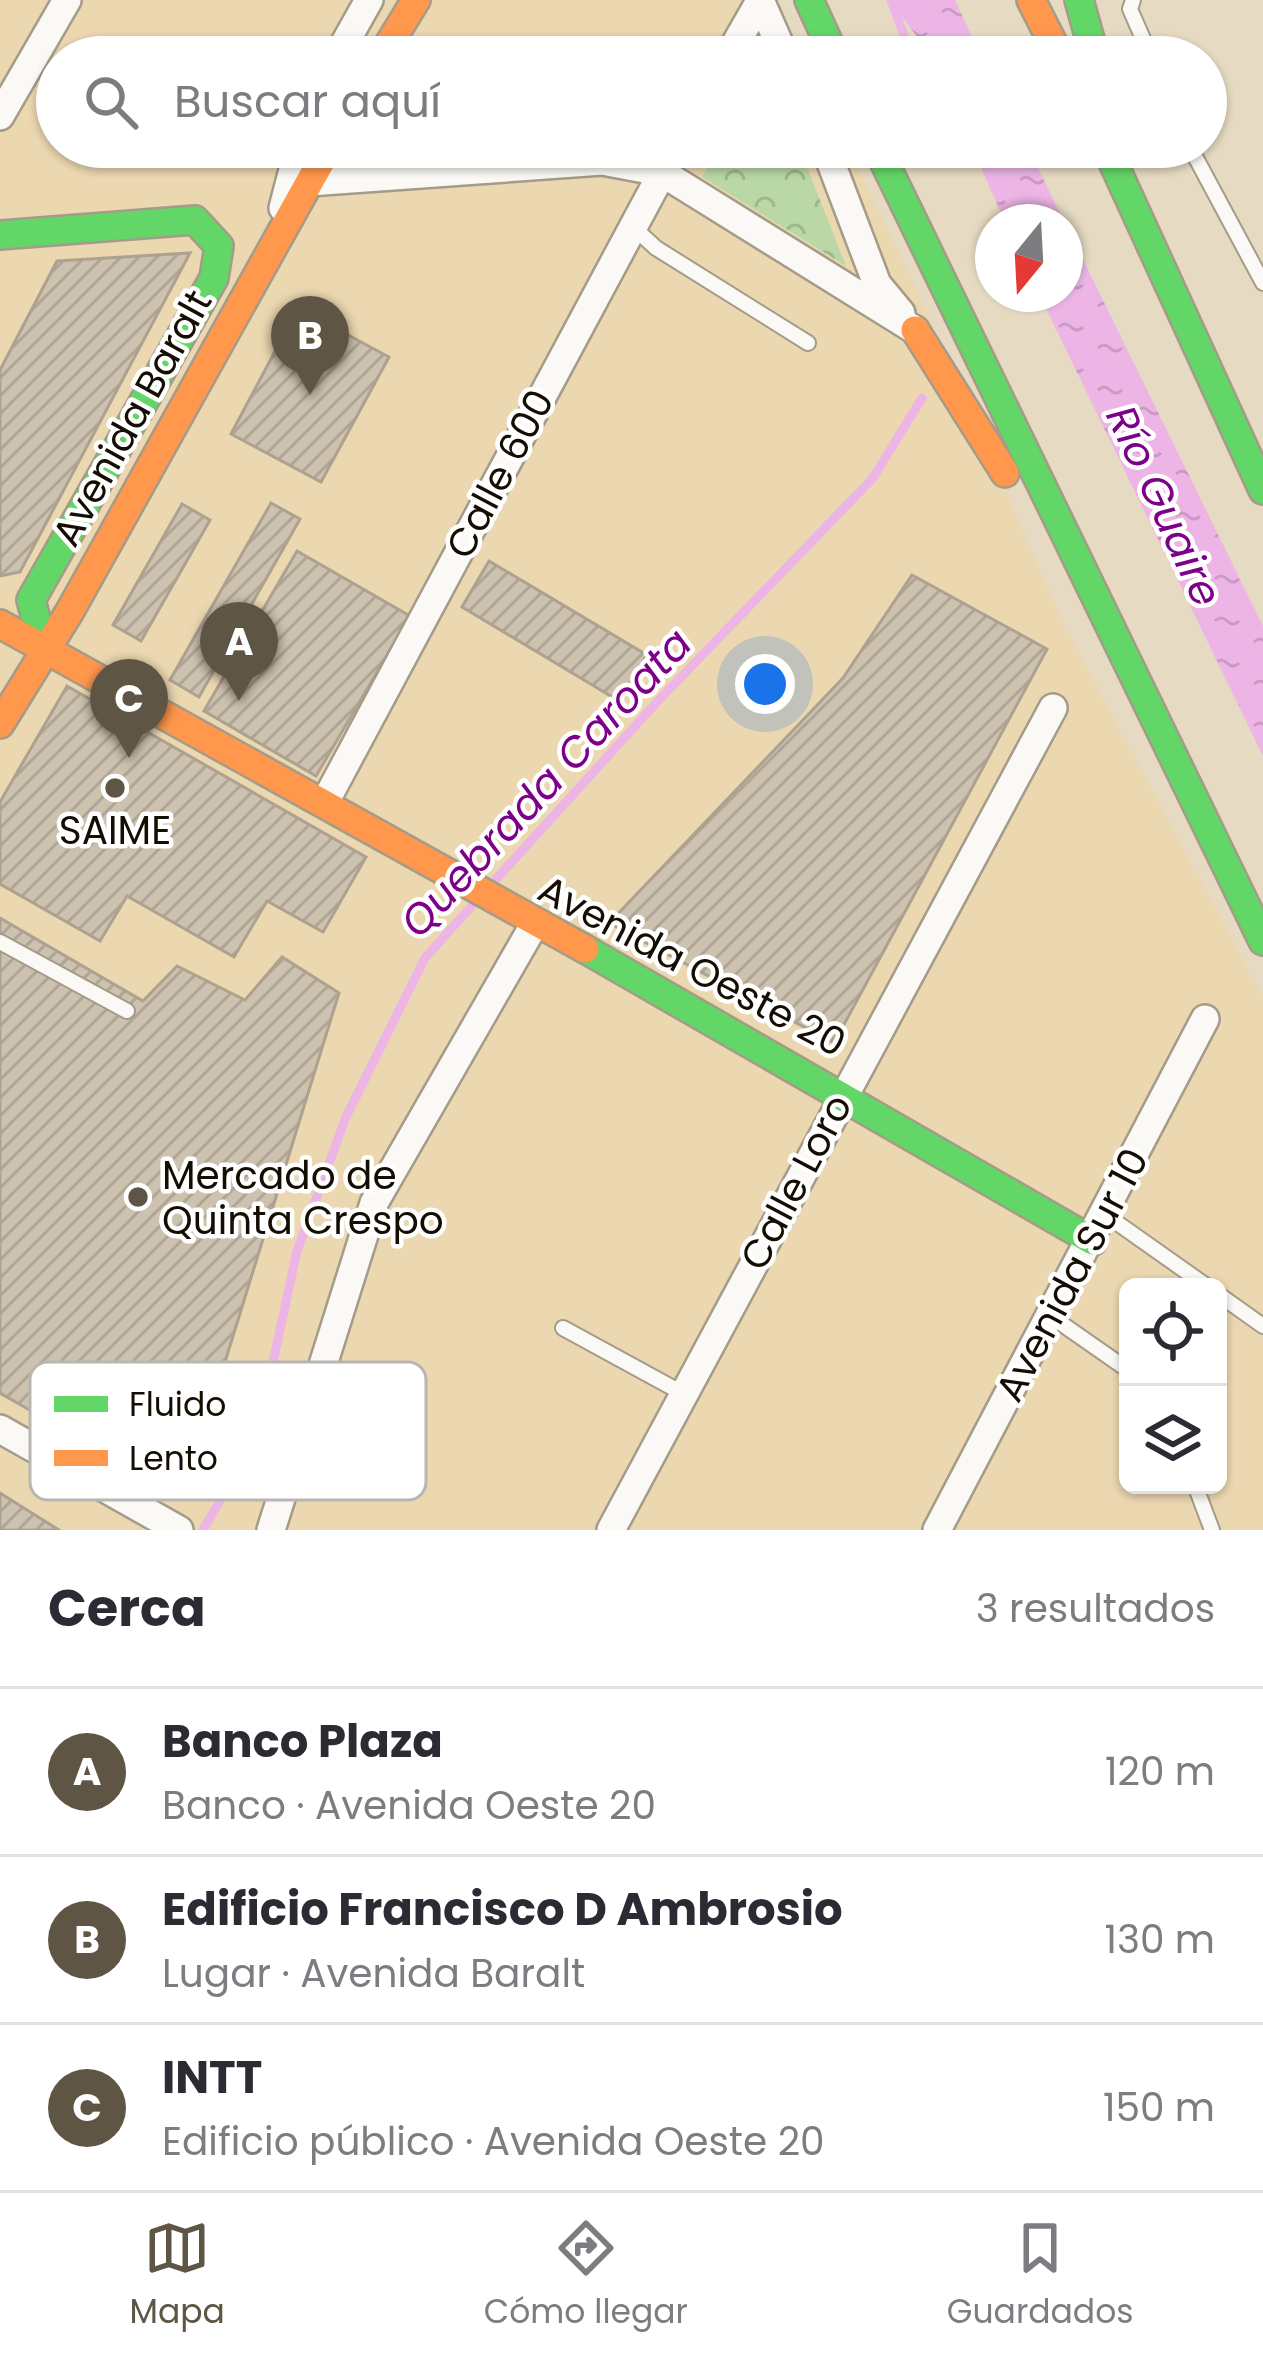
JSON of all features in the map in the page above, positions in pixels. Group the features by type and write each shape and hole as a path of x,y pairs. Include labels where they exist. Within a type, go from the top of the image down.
{"main road":[{"path":"394,36 416,0"},
{"path":"809,0 825,36"},
{"path":"1031,0 1049,36"},
{"path":"1079,0 1089,36"},
{"name":"Avenida Baralt","path":"0,724 317,168"},
{"path":"887,168 1263,941"},
{"path":"1116,168 1263,490"},
{"path":"1122,168 1127,190"},
{"path":"0,235 195,220 219,246 214,278 31,600 44,649"},
{"path":"915,330 995,460 1085,580"},
{"name":"Avenida Oeste 20","path":"3,633 44,649 325,802 450,879 843,1093 1093,1241"}],"street":[{"path":"46,36 67,0"},
{"path":"349,36 369,0"},
{"path":"740,36 760,0"},
{"path":"760,0 776,36"},
{"path":"0,116 36,54"},
{"path":"275,241 294,168"},
{"path":"309,182 495,168"},
{"path":"642,168 662,172 915,330"},
{"name":"Calle 600","path":"325,802 664,168"},
{"path":"833,168 878,284 915,330"},
{"name":"Calle Loro","path":"611,1530 1053,708"},
{"path":"324,1362 374,1203 534,925"},
{"name":"Avenida Sur 10","path":"937,1530 1093,1241 1205,1019"},
{"path":"0,1430 30,1447"},
{"path":"126,1500 172,1526"},
{"path":"271,1530 280,1500"}],"lane":[{"path":"1133,0 1130,9 1142,36"},
{"path":"1201,168 1263,284"},
{"path":"632,226 656,248 808,343"},
{"path":"0,942 127,1011"},
{"path":"1106,1215 1195,1278"},
{"path":"1227,1300 1263,1326"},
{"path":"1052,1317 1119,1364"},
{"path":"563,1328 684,1394"},
{"path":"1198,1494 1212,1530"}],"shaded area":[{"path":"0,0 776,0 794,36 36,36 36,168 858,168 924,305 1066,629 1263,997 1263,1530 0,1530"}],"green space":[{"path":"707,168 807,168 846,266 702,177"}],"water":[{"path":"890,0 955,0 971,36 917,36"},
{"path":"981,168 1038,168 1055,204 997,204"},
{"name":"Río Guaire","path":"1083,260 1263,626 1263,756 1048,312 1083,312"}],"building":[{"path":"190,253 20,572 0,576 0,370 57,261"},
{"path":"298,308 389,357 321,482 231,434"},
{"path":"271,503 300,519 199,697 170,680"},
{"path":"182,504 210,520 141,641 113,625"},
{"path":"297,551 410,616 316,776 204,711"},
{"path":"489,561 647,655 619,701 462,607"},
{"path":"912,575 1047,649 834,1043 609,923 843,678"},
{"path":"67,686 366,857 323,932 267,901 234,957 127,896 100,941 0,884 0,802"},
{"name":"Mercado de Quinta Crespo","path":"0,918 143,1001 177,966 245,1000 282,957 339,993 225,1362 30,1362 30,1410 0,1393"},
{"path":"0,1493 59,1530 0,1530"}],"waterway":[{"name":"Quebrada Caroata","path":"891,0 904,36"},
{"name":"Quebrada Caroata","path":"488,888 657,702 873,478 922,398"},
{"name":"Quebrada Caroata","path":"273,1362 297,1251 346,1117 425,958 477,900"},
{"name":"Quebrada Caroata","path":"203,1530 220,1500"}],"traffic: fast":[{"path":"809,0 825,36"},
{"path":"1079,0 1089,36"},
{"path":"887,168 1263,941"},
{"path":"1116,168 1263,490"},
{"path":"0,235 195,220 219,246 214,278 31,600 44,649"},
{"path":"585,949 1093,1241"}],"traffic: slow":[{"path":"394,36 416,0"},
{"path":"1031,0 1049,36"},
{"path":"0,724 70,611 317,168"},
{"path":"915,330 1005,473"},
{"path":"0,624 585,949"}],"place":[{"name":"Edificio Francisco D Ambrosio","path":"310,395"},
{"name":"Banco Plaza","path":"239,701"},
{"name":"INTT","path":"129,758"},
{"name":"SAIME","path":"115,788"},
{"name":"Mercado de Quinta Crespo","path":"138,1197"}]}
